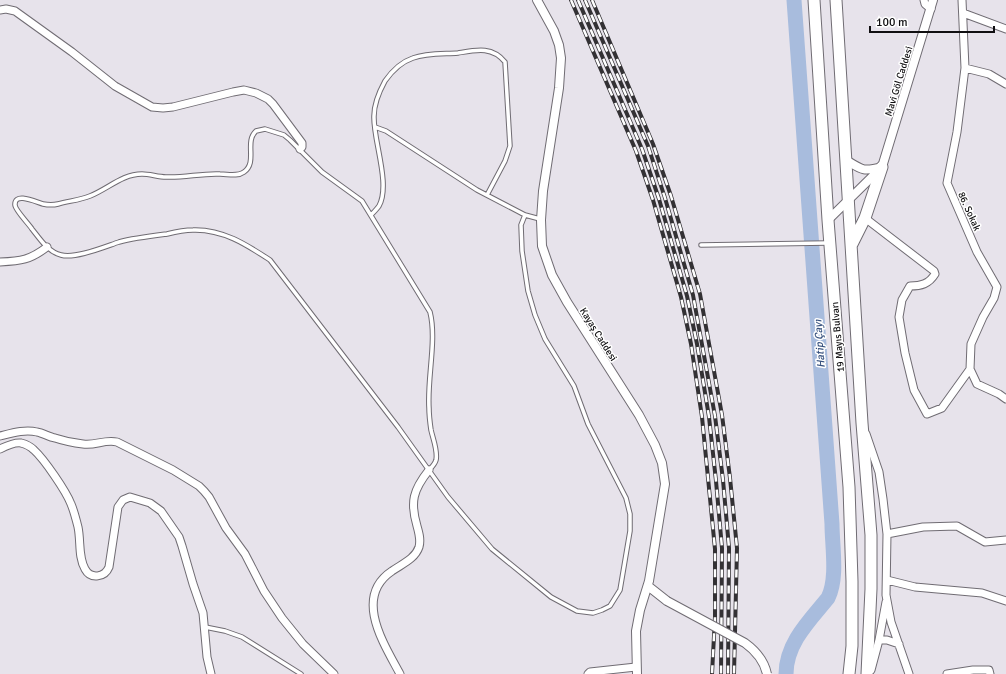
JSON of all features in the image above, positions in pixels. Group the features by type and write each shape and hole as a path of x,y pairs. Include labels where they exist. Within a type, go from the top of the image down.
{"highway":[{"name":"19 Mayıs Bulvarı","path":"814,0 828,220 824,244 849,487 852,581 852,646 849,674"},
{"name":"19 Mayıs Bulvarı","path":"836,0 862,423 871,535 868,674"},
{"path":"851,247 865,218 882,167"}],"street":[{"name":"Kayaş Caddesi","path":"537,0 554,31 559,45 561,58 559,88 543,191 541,220 542,246 552,275 567,302 639,415 655,445 662,463 665,484 659,523 648,586 640,610 636,631 637,670"},
{"path":"924,0 925,4 931,9"},
{"name":"Mavi Göl Caddesi","path":"882,167 933,0"},
{"name":"86. Sokak","path":"962,0 965,68 957,132 947,183 977,252 997,287 994,298 970,344 970,369"},
{"path":"1,8 15,11 72,52 115,86 152,107 173,107 238,91 250,91 262,95 273,104 290,126 302,144 300,149"},
{"path":"963,13 1006,29"},
{"path":"965,68 989,74 1006,84"},
{"path":"846,160 861,170 868,171 882,167"},
{"path":"828,220 882,167"},
{"path":"865,218 934,271 935,274 922,286 910,286 902,300 899,317 905,353 914,390 927,414 942,408 970,369 977,384 999,394 1006,399"},
{"path":"0,262 17,261 35,256 47,247"},
{"path":"862,423 879,472 886,534 886,596 879,640 868,674"},
{"path":"0,436 20,431 30,431 38,432 57,439 83,444 93,444 107,440 117,442 173,470 198,486 209,497 220,518 245,554 264,591 282,618 303,644 334,674"},
{"path":"0,449 13,444 21,443 34,450 46,464 71,503 78,528 83,563 86,571 93,576 103,575 109,567 118,508 121,502 130,497 144,500 158,508 181,543 193,584 202,607 207,657 211,674"},
{"path":"400,674 385,646 373,609 372,599 378,586 390,572 411,559 417,551 420,537 413,514 413,501 416,488 429,470"},
{"path":"886,534 923,527 957,526 985,542 1006,540"},
{"path":"887,580 915,587 982,593 1006,601"},
{"path":"648,586 667,601 745,643 762,658 767,674"},
{"path":"886,596 891,622 909,674"},
{"path":"879,640 887,640 899,644"},
{"path":"588,674 590,672 637,670"},
{"path":"947,674 973,670 989,670 990,674"}],"lane":[{"path":"371,215 379,206 383,186 374,110 379,93 390,74 405,61 419,56 483,49 497,54 505,62 510,146 505,161 487,195"},
{"path":"375,127 386,131 487,195 525,215 541,220"},
{"path":"429,470 434,464 437,456 431,428 429,407 432,318 427,307 359,198 328,177 300,149 284,136 271,130 262,129 256,131 252,136 251,161 248,169 241,174 212,174 174,177 138,174 115,182 97,193 83,199 54,205 44,204 26,198 20,198 16,201 15,206 47,247 56,253 67,256 90,252 120,242 192,230 217,233 248,245 270,260 458,510 492,549 551,597 577,611 587,613 598,612 610,606 620,590 630,531 628,506 588,424 574,386 545,339 535,315 528,291 522,251 521,225 525,215"},
{"path":"701,246 824,244"},
{"path":"205,628 225,631 242,637 301,674"}],"waterway":[{"name":"Hatip Çayı","path":"786,674 790,652 800,633 828,598 834,572 832,524 794,0"}],"railway":[{"path":"571,0 636,151 653,200 681,297 691,344 702,417 715,549 715,617 712,674"},
{"path":"578,0 642,149 659,199 687,296 697,344 709,417 716,481 722,548 721,674"},
{"path":"585,0 648,146 665,198 693,295 715,416 723,480 729,548 728,674"},
{"path":"592,0 653,144 671,196 700,294 722,415 737,548 734,674"}]}
